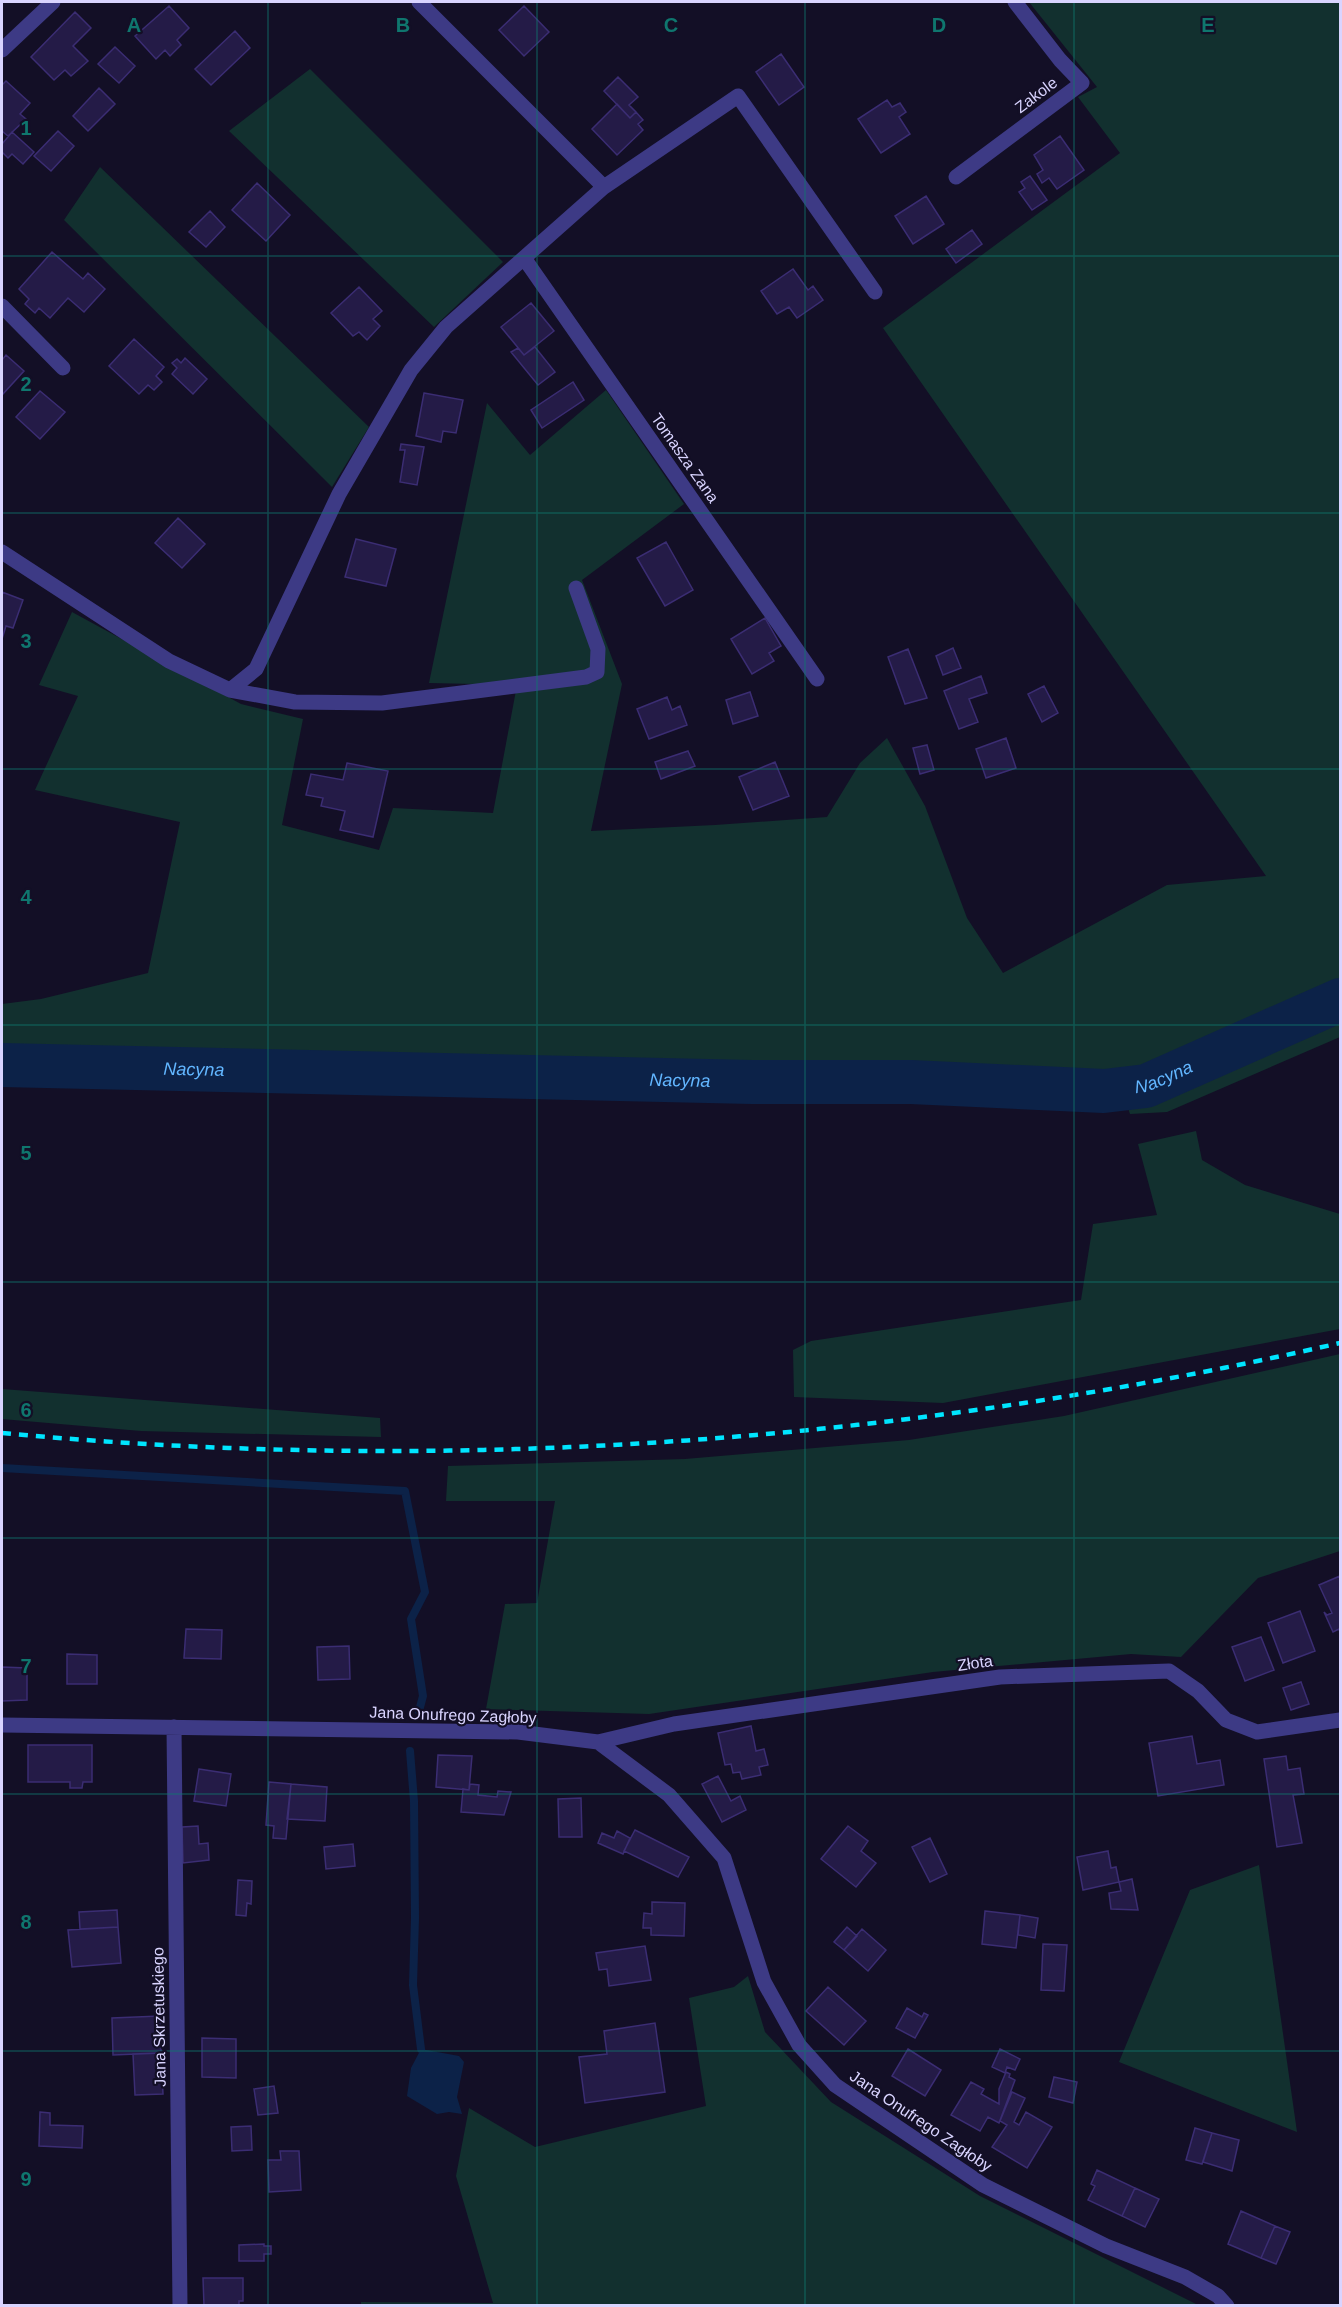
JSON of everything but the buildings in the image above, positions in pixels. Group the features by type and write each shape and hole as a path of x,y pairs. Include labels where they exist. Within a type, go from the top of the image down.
{"street":[{"path":"2,50 53,2"},
{"path":"419,2 604,187"},
{"name":"Zakole","path":"956,177 1082,83 1060,60 1015,2"},
{"path":"230,690 256,669 339,494 411,370 446,327 604,187 738,96 875,292"},
{"name":"Tomasza Zana","path":"524,258 818,679"},
{"path":"2,306 63,368"},
{"path":"2,552 169,661 230,690 295,702 382,703 586,677 597,672 598,649 576,588"},
{"name":"Złota","path":"598,1742 674,1724 1000,1677 1169,1671 1198,1691 1226,1720 1257,1732 1341,1720"},
{"name":"Jana Onufrego Zagłoby","path":"2,1725 518,1732 598,1742 669,1795 724,1858 764,1982 799,2045 835,2085 983,2185 1106,2246 1185,2277 1218,2296 1227,2306"},
{"name":"Jana Skrzetuskiego","path":"174,1728 180,2306"}],"green space":[{"path":"1029,2 1340,2 1340,990 1150,1076 1059,1081 599,1063 2,1045 2,1004 41,999 148,973 180,822 35,790 78,696 39,685 72,612 241,704 303,719 282,825 379,850 393,808 493,813 517,685 429,683 487,403 530,455 606,390 684,504 582,580 622,684 591,831 827,817 860,763 887,738 925,806 967,918 1003,973 1167,885 1266,876 883,328 1120,153 1078,97 1097,87"},
{"path":"310,69 503,262 434,327 229,131"},
{"path":"100,167 369,427 332,487 64,220"},
{"path":"1340,1010 1340,1037 1167,1112 1130,1114 1125,1099 1149,1095"},
{"path":"1196,1131 1202,1160 1245,1185 1340,1214 1340,1329 943,1403 794,1397 793,1350 811,1341 1081,1300 1093,1224 1157,1215 1138,1144"},
{"path":"1340,1354 1340,1551 1258,1578 1181,1657 1131,1654 933,1672 649,1714 486,1709 505,1604 537,1603 555,1501 446,1501 448,1466 685,1459 909,1440 1064,1416"},
{"path":"2,1389 380,1418 381,1437 141,1431 2,1419"},
{"path":"1259,1865 1297,2132 1119,2062 1190,1890"},
{"path":"748,1976 765,2032 831,2102 980,2196 1198,2305 361,2305 361,2302 493,2303 456,2176 469,2108 535,2147 706,2106 689,1998 734,1987"}],"water":[{"path":"421,2049 459,2056 464,2062 457,2097 462,2114 449,2112 437,2114 407,2096 411,2068"}],"waterway":[{"name":"Nacyna","path":"2,1065 752,1082 911,1082 1104,1091 1146,1086 1340,1000"},
{"path":"2,1468 405,1491 425,1592 411,1619 423,1696 419,1711"},
{"path":"410,1751 414,1801 413,1985 421,2049"}],"railway":[{"path":"2,1433 170,1445 338,1451 507,1449 675,1441 842,1426 1009,1405 1175,1377 1340,1343"}]}
